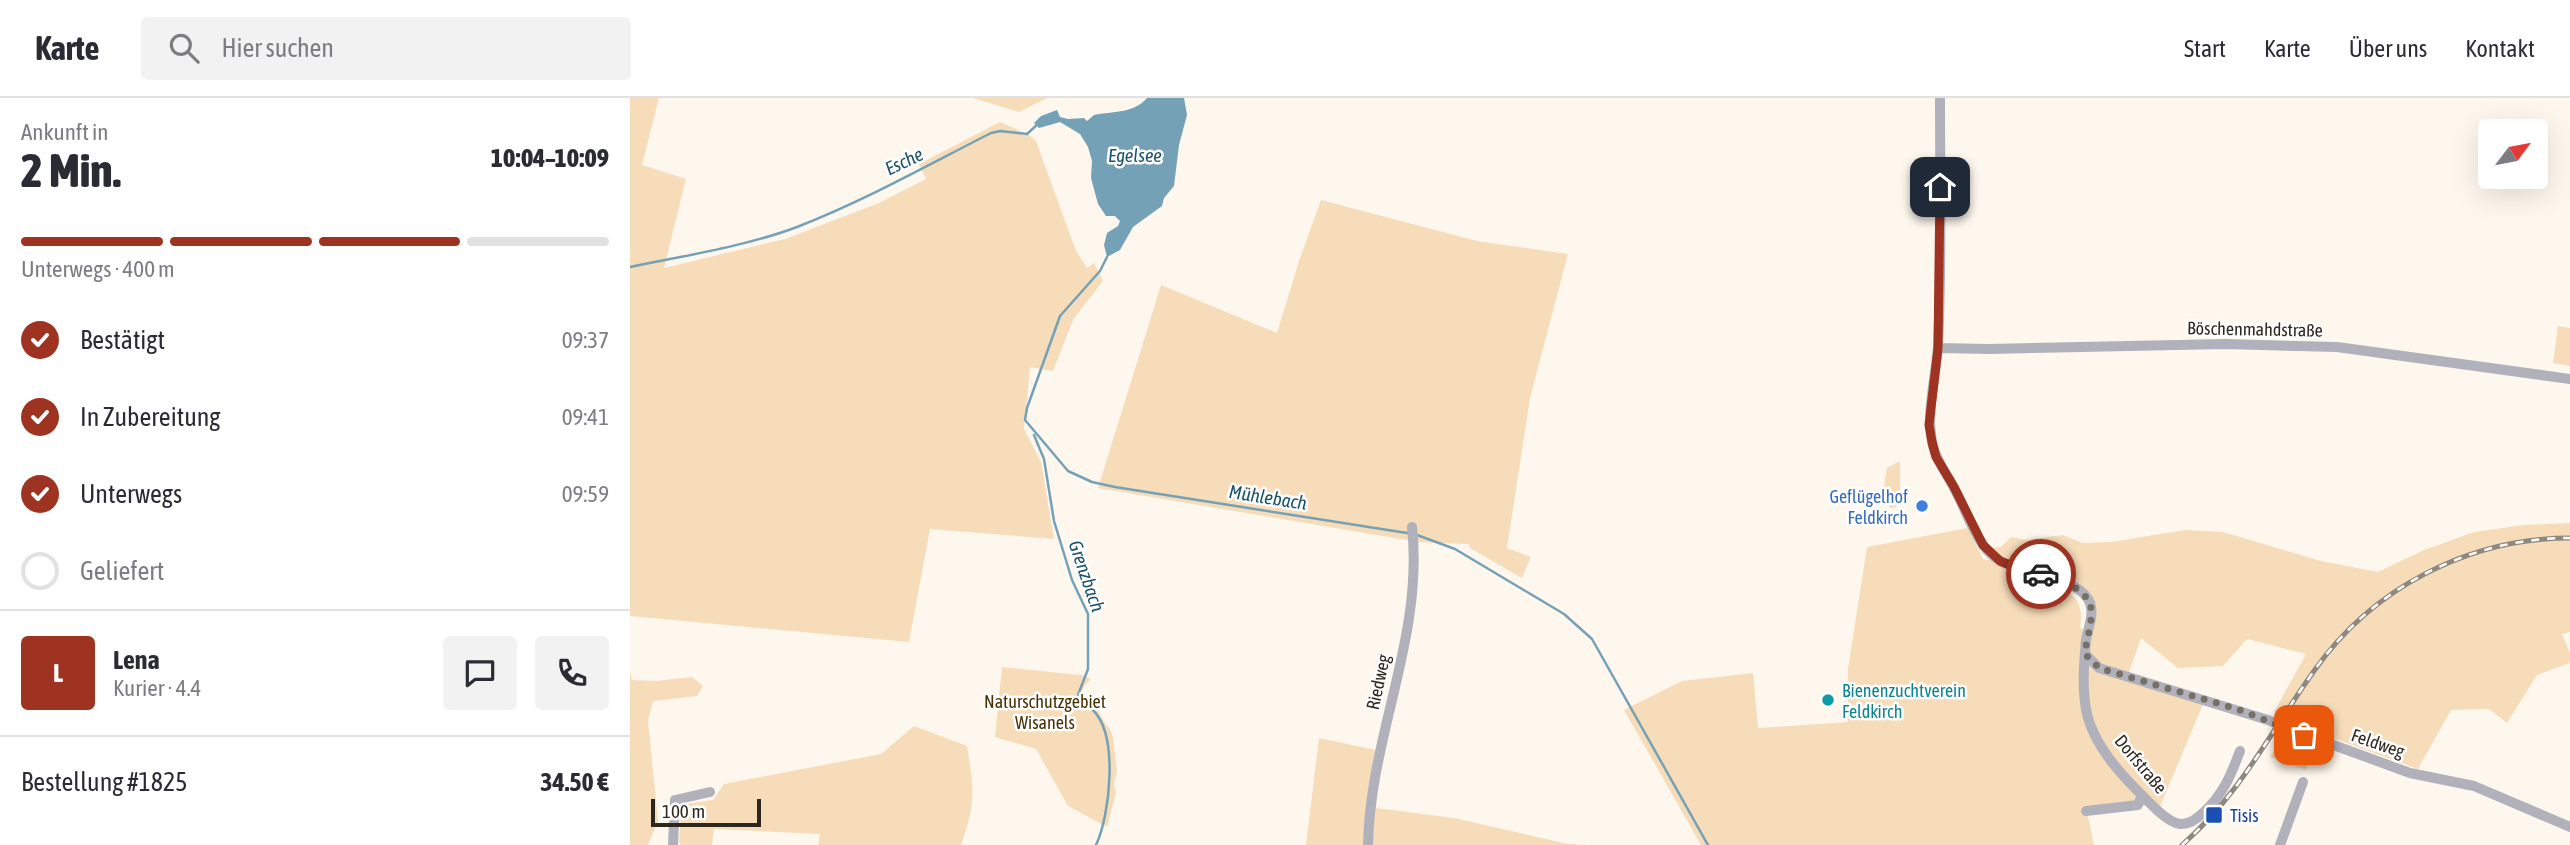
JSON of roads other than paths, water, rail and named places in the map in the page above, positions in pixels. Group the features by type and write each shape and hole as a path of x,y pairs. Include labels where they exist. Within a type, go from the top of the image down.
{"street":[{"path":"1938,348 1940,98"},
{"name":"Böschenmahdstraße","path":"1938,348 2225,344 2337,347 2570,379"},
{"name":"Dorfstraße","path":"1938,348 1929,425 1936,457 1983,545 1991,553 2000,561 2056,579 2078,590 2088,599 2092,610 2085,654 2085,703 2089,721 2113,764 2165,817 2177,825 2185,825 2198,817 2220,794 2240,751"},
{"name":"Riedweg","path":"1368,845 1371,793 1395,689 1414,587 1416,567 1412,532"},
{"name":"Feldweg","path":"2085,654 2099,668 2268,720 2410,773 2474,786 2570,827"},
{"path":"2084,672 2094,664"},
{"path":"2280,845 2303,782"},
{"path":"673,845 675,800 710,792"},
{"path":"2086,811 2138,805 2142,795"}],"water":[{"name":"Egelsee","path":"1147,98 1184,98 1187,115 1179,145 1174,186 1164,198 1162,206 1133,227 1120,250 1107,257 1104,245 1107,233 1118,226 1120,221 1115,216 1106,216 1098,204 1091,178 1092,161 1088,147 1080,134 1060,122 1039,128 1034,123 1041,116 1057,110 1060,117 1084,118 1087,121 1094,115 1135,107"}],"waterway":[{"name":"Esche","path":"630,267 778,234 871,194 991,133 1000,131 1027,134 1039,123"},
{"name":"Mühlebach","path":"1107,257 1100,271 1060,316 1027,408 1025,420 1068,471 1092,482 1115,487 1407,533"},
{"name":"Grenzbach","path":"1034,435 1044,459 1054,521 1072,580 1088,614 1088,669 1078,695 1101,722 1106,738 1110,776 1105,815 1096,845"},
{"name":"Mühlebach","path":"1417,535 1455,549 1564,614 1592,639 1708,845"}],"railway":[{"path":"2182,845 2222,804 2254,762 2314,671 2364,615 2394,592 2426,573 2460,558 2532,540 2570,538"}],"place":[{"name":"Geflügelhof Feldkirch","path":"1922,506"},
{"name":"Bienenzuchtverein Feldkirch","path":"1828,700"},
{"name":"Tisis","path":"2214,815"}],"park label":[{"name":"Naturschutzgebiet Wisanels","path":"1045,711"}]}
